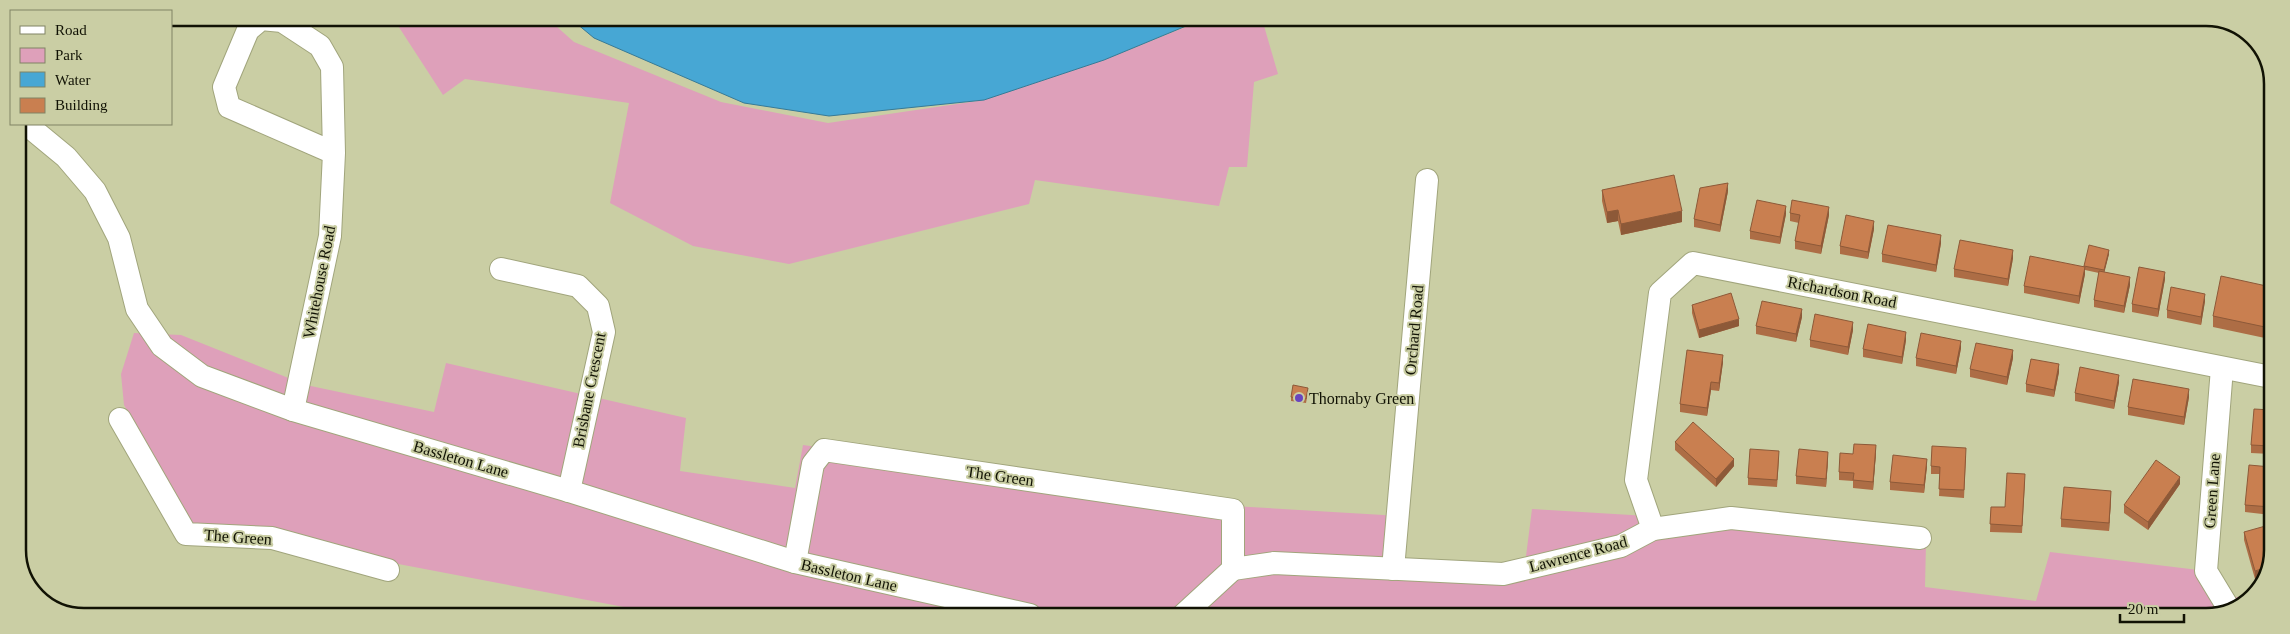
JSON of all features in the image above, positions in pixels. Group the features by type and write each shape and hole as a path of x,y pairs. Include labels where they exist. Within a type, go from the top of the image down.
{"street":[{"name":"Whitehouse Road","path":"252,26 248,30 224,87 229,108 334,153"},
{"name":"Whitehouse Road","path":"290,26 320,46 332,67 334,153 330,236 294,410"},
{"name":"Bassleton Lane","path":"27,125 66,157 95,191 119,238 137,309 162,346 202,376 294,410 569,491 795,562 999,608"},
{"name":"Orchard Road","path":"1393,569 1427,180"},
{"name":"Richardson Road","path":"1653,529 1636,480 1660,293 1693,263 2264,376"},
{"name":"Brisbane Crescent","path":"501,269 578,286 598,306 604,332 569,491"},
{"name":"Green Lane","path":"2222,368 2206,572 2226,604"},
{"name":"The Green","path":"120,419 186,534 272,538 388,570"},
{"name":"The Green","path":"795,562 814,464 824,450 1234,510 1233,569"},
{"name":"Lawrence Road","path":"1233,569 1274,563 1503,574 1621,546 1653,529 1731,518 1920,538"},
{"path":"1192,608 1233,569"}],"green space":[{"path":"398,26 556,26 574,42 721,102 828,123 984,100 1104,60 1188,26 1264,26 1278,74 1254,82 1247,167 1229,167 1219,206 1035,180 1029,204 789,264 693,246 610,203 629,103 465,79 443,95"},
{"path":"134,333 181,335 306,385 434,412 446,363 686,418 680,471 795,488 803,445 1233,506 1400,516 1397,563 1525,564 1532,509 1730,521 1926,543 1925,587 2036,601 2050,552 2215,572 2231,596 2239,597 2224,605 2206,608 629,608 193,525 124,405 121,374"}],"water":[{"path":"580,26 1186,26 1104,60 984,100 829,116 744,103 594,38"}],"building":[{"path":"1674,175 1682,211 1621,224 1618,210 1607,212 1602,190"},
{"path":"1728,183 1720,225 1694,219 1700,188"},
{"path":"1757,200 1786,206 1780,237 1750,231"},
{"path":"1792,200 1829,207 1821,246 1795,241 1800,215 1790,213"},
{"path":"1846,215 1874,221 1868,252 1840,246"},
{"path":"1888,225 1941,235 1936,265 1882,254"},
{"path":"1960,240 2013,250 2008,279 1954,269"},
{"path":"2089,245 2109,250 2104,270 2084,266"},
{"path":"2030,256 2085,267 2079,296 2024,286"},
{"path":"2139,267 2165,272 2158,309 2132,304"},
{"path":"2099,271 2130,277 2124,306 2094,300"},
{"path":"2221,276 2264,285 2264,327 2213,316"},
{"path":"2171,287 2205,294 2201,317 2167,310"},
{"path":"1731,293 1739,319 1699,330 1692,305"},
{"path":"1762,301 1802,309 1796,334 1756,326"},
{"path":"1815,314 1853,322 1848,347 1810,340"},
{"path":"1868,324 1906,332 1902,357 1863,349"},
{"path":"1921,333 1961,341 1956,366 1916,358"},
{"path":"1976,343 2013,350 2007,377 1970,369"},
{"path":"1687,350 1723,355 1719,383 1711,382 1707,408 1680,404"},
{"path":"2031,359 2059,364 2054,390 2026,384"},
{"path":"2080,367 2119,375 2114,401 2075,393"},
{"path":"2133,379 2189,389 2184,417 2128,407"},
{"name":"Thornaby Green","path":"1293,385 1308,388 1306,399 1291,397"},
{"path":"2254,409 2264,410 2264,446 2251,445"},
{"path":"1693,422 1734,459 1716,479 1675,442"},
{"path":"1854,444 1876,445 1873,482 1853,480 1854,473 1839,472 1840,453 1853,454"},
{"path":"1932,446 1966,448 1964,490 1939,489 1940,467 1931,466"},
{"path":"1750,449 1779,451 1777,480 1748,478"},
{"path":"1799,449 1828,452 1826,479 1796,476"},
{"path":"1893,455 1927,459 1924,485 1890,482"},
{"path":"2156,460 2180,477 2148,522 2124,505"},
{"path":"2249,465 2264,466 2264,506 2245,505"},
{"path":"2007,473 2025,474 2022,526 1990,524 1991,507 2005,507"},
{"path":"2064,487 2111,491 2109,523 2061,519"},
{"path":"2264,526 2264,550 2260,569 2255,571 2244,532"}],"place":[{"name":"Thornaby Green","path":"1299,398"}]}
